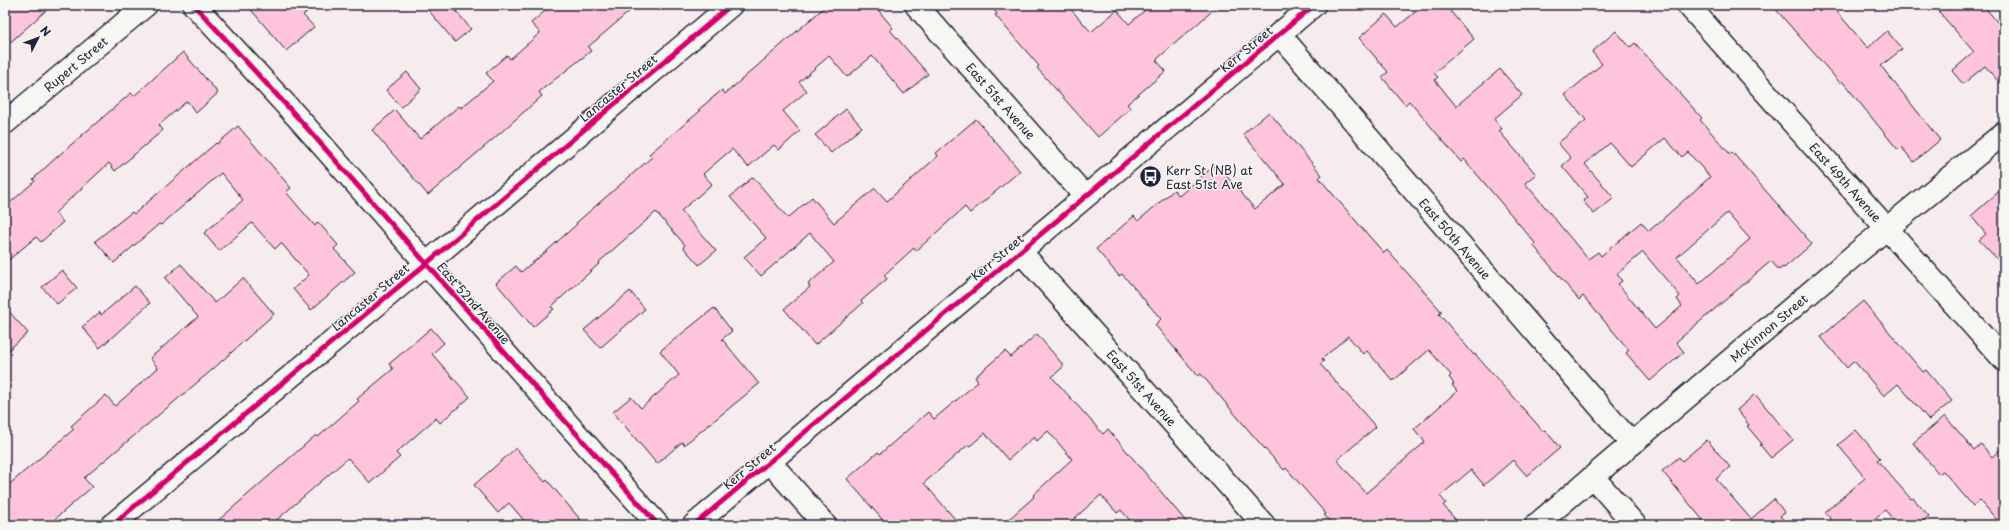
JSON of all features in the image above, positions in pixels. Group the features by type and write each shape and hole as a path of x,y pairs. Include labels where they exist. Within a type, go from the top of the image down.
{"street":[{"name":"Rupert Street","path":"5,123 146,5"},
{"name":"East 52nd Avenue","path":"194,5 299,119 658,525"},
{"name":"Lancaster Street","path":"112,525 427,263 731,5"},
{"name":"East 51st Avenue","path":"916,5 1086,196"},
{"name":"Kerr Street","path":"694,525 1314,5"},
{"name":"East 49th Avenue","path":"1688,5 2004,360"},
{"name":"East 50th Avenue","path":"1279,34 1632,444"},
{"name":"McKinnon Street","path":"1536,525 1888,228 2004,133"},
{"name":"East 51st Avenue","path":"1020,251 1264,525"},
{"path":"769,461 825,525"},
{"path":"1593,477 1635,525"}],"building":[{"path":"5,5 52,5 5,47"},
{"path":"247,5 315,5 303,15 314,27 286,51"},
{"path":"424,5 451,5 471,29 455,42"},
{"path":"552,5 637,5 588,47 591,51 539,92 542,96 428,195 372,130 395,110 420,139 459,106 461,108 493,81 486,73 507,55 510,59 540,33 531,23"},
{"path":"827,5 874,5 893,28 890,30 928,74 904,94 872,56 847,77 829,56 799,82 807,91 783,111 800,131 779,150 774,145 748,167 732,149 703,174 712,184 681,211 716,251 699,265 683,247 685,245 656,212 599,262 600,263 551,307 554,309 533,327 496,283 516,266 521,272 548,250 577,224 576,223 652,157 649,154 700,111 698,110 722,90 725,94"},
{"path":"990,5 1067,5 1091,32 1117,10 1129,24 1151,5 1219,5 1156,60 1166,71 1127,104 1131,108 1098,137 1037,68 1039,66 995,15 997,14"},
{"path":"1424,5 1445,5 1474,39 1434,73 1438,77 1435,80 1456,106 1500,69 1522,95 1494,119 1502,129 1499,131 1536,174 1525,183 1588,259 1598,252 1601,256 1641,222 1649,231 1710,177 1688,152 1682,157 1665,138 1631,167 1610,143 1585,164 1614,198 1594,214 1583,201 1588,197 1562,166 1571,158 1558,143 1586,120 1565,95 1602,64 1592,52 1616,31 1630,47 1635,43 1702,118 1700,120 1730,154 1732,152 1812,244 1784,268 1783,267 1779,270 1771,261 1676,342 1684,352 1650,381 1626,353 1629,350 1583,296 1579,300 1533,245 1535,243 1464,159 1461,162 1409,101 1405,105 1382,77 1388,72 1359,38 1386,14 1397,27","holes":["1727,213 1750,239 1699,284 1677,257","1643,252 1680,296 1677,299 1682,306 1655,329 1618,284 1622,281 1617,274"]},
{"path":"1772,5 1831,5 1868,48 1887,31 1902,49 1881,66 1940,140 1914,162 1901,147 1898,150 1842,81 1840,83"},
{"path":"1933,5 1983,5 2004,30 2004,88 1985,66 1963,84 1952,71 1974,52"},
{"path":"183,52 218,93 196,113 187,101 159,125 163,130 115,171 109,163 55,213 63,222 41,242 36,237 5,263 5,207 35,181 33,179 58,156 131,93 134,96"},
{"path":"407,72 421,89 401,107 386,90"},
{"path":"846,109 862,127 831,153 815,135"},
{"path":"1269,112 1322,175 1319,178 1362,228 1384,253 1387,250 1442,312 1439,314 1474,355 1475,354 1543,431 1545,430 1560,448 1527,476 1513,460 1484,485 1471,470 1440,496 1446,503 1443,505 1460,525 1333,525 1324,515 1326,514 1286,468 1284,470 1201,374 1198,376 1155,325 1161,319 1122,274 1119,276 1096,249 1134,216 1138,221 1174,190 1179,196 1216,164 1255,209 1285,184 1243,134","holes":["1348,336 1363,354 1367,351 1393,381 1429,350 1451,375 1449,377 1454,384 1452,385 1457,391 1414,429 1425,442 1366,493 1337,460 1376,427 1320,364 1324,361 1322,359"]},
{"path":"976,119 1020,171 970,213 965,207 916,251 914,248 884,275 887,279 861,301 863,303 815,345 784,309 810,287 808,284 834,262 810,233 761,276 744,257 766,238 730,197 753,177 788,218 812,197 834,223 875,188 887,201 938,156 936,153"},
{"path":"238,126 291,188 286,192 315,226 318,222 338,245 334,249 355,272 311,310 293,289 309,275 281,243 275,249 252,223 219,251 204,233 243,200 221,173 114,263 95,241 132,212 134,214 216,143 217,144"},
{"path":"2004,187 2004,266 1979,240 1986,234 1971,216"},
{"path":"181,264 215,303 243,278 274,314 212,370 84,478 92,487 48,525 5,525 5,488 74,429 71,426 106,395 115,406 158,368 150,358 198,317 165,278"},
{"path":"62,270 77,288 57,304 42,287"},
{"path":"135,286 150,303 100,348 82,327 100,312 101,315"},
{"path":"630,291 645,309 600,348 584,330"},
{"path":"1863,301 1923,372 1926,370 1952,401 1929,420 1898,384 1884,396 1854,361 1847,368 1821,337"},
{"path":"5,307 28,333 5,353"},
{"path":"714,308 732,331 722,339 759,384 684,445 682,442 657,464 613,412 631,397 641,408 679,375 660,351"},
{"path":"431,328 444,343 432,354 470,397 440,423 436,418 396,453 400,457 370,483 348,458 271,525 213,525 316,435 318,437 359,401 357,399 393,369 389,364"},
{"path":"1037,334 1064,366 1052,377 1103,434 1108,429 1189,525 1134,525 1121,510 1117,513 1101,495 1067,525 1002,525 1034,497 1033,495 1072,459 1048,431 1037,441 1034,437 1008,460 985,433 970,446 968,445 924,483 960,525 887,525 847,479 878,452 880,454 928,412 934,419 978,382 975,377 1005,351 1011,357"},
{"path":"1755,394 1793,440 1771,458 1760,445 1762,444 1747,426 1749,425 1737,410"},
{"path":"1945,416 1974,450 1981,444 1992,457 2004,446 2004,525 2001,525 1980,500 1973,506 1943,471 1939,474 1913,443"},
{"path":"1856,430 1880,458 1877,460 1911,499 1913,498 1929,516 1919,525 1898,525 1885,510 1867,525 1836,525 1825,512 1865,478 1838,445"},
{"path":"1707,440 1730,467 1716,479 1751,519 1774,499 1785,513 1780,516 1788,525 1707,525 1662,471 1679,457 1682,461"},
{"path":"516,448 545,482 547,480 585,525 528,525 509,503 498,513 474,485"}],"cycle path":[{"path":"194,5 299,119 658,525"},
{"path":"112,525 427,263 731,5"},
{"path":"694,525 1314,5"}],"place":[{"name":"Kerr St (NB) at East 51st Ave","path":"1151,177"}]}
